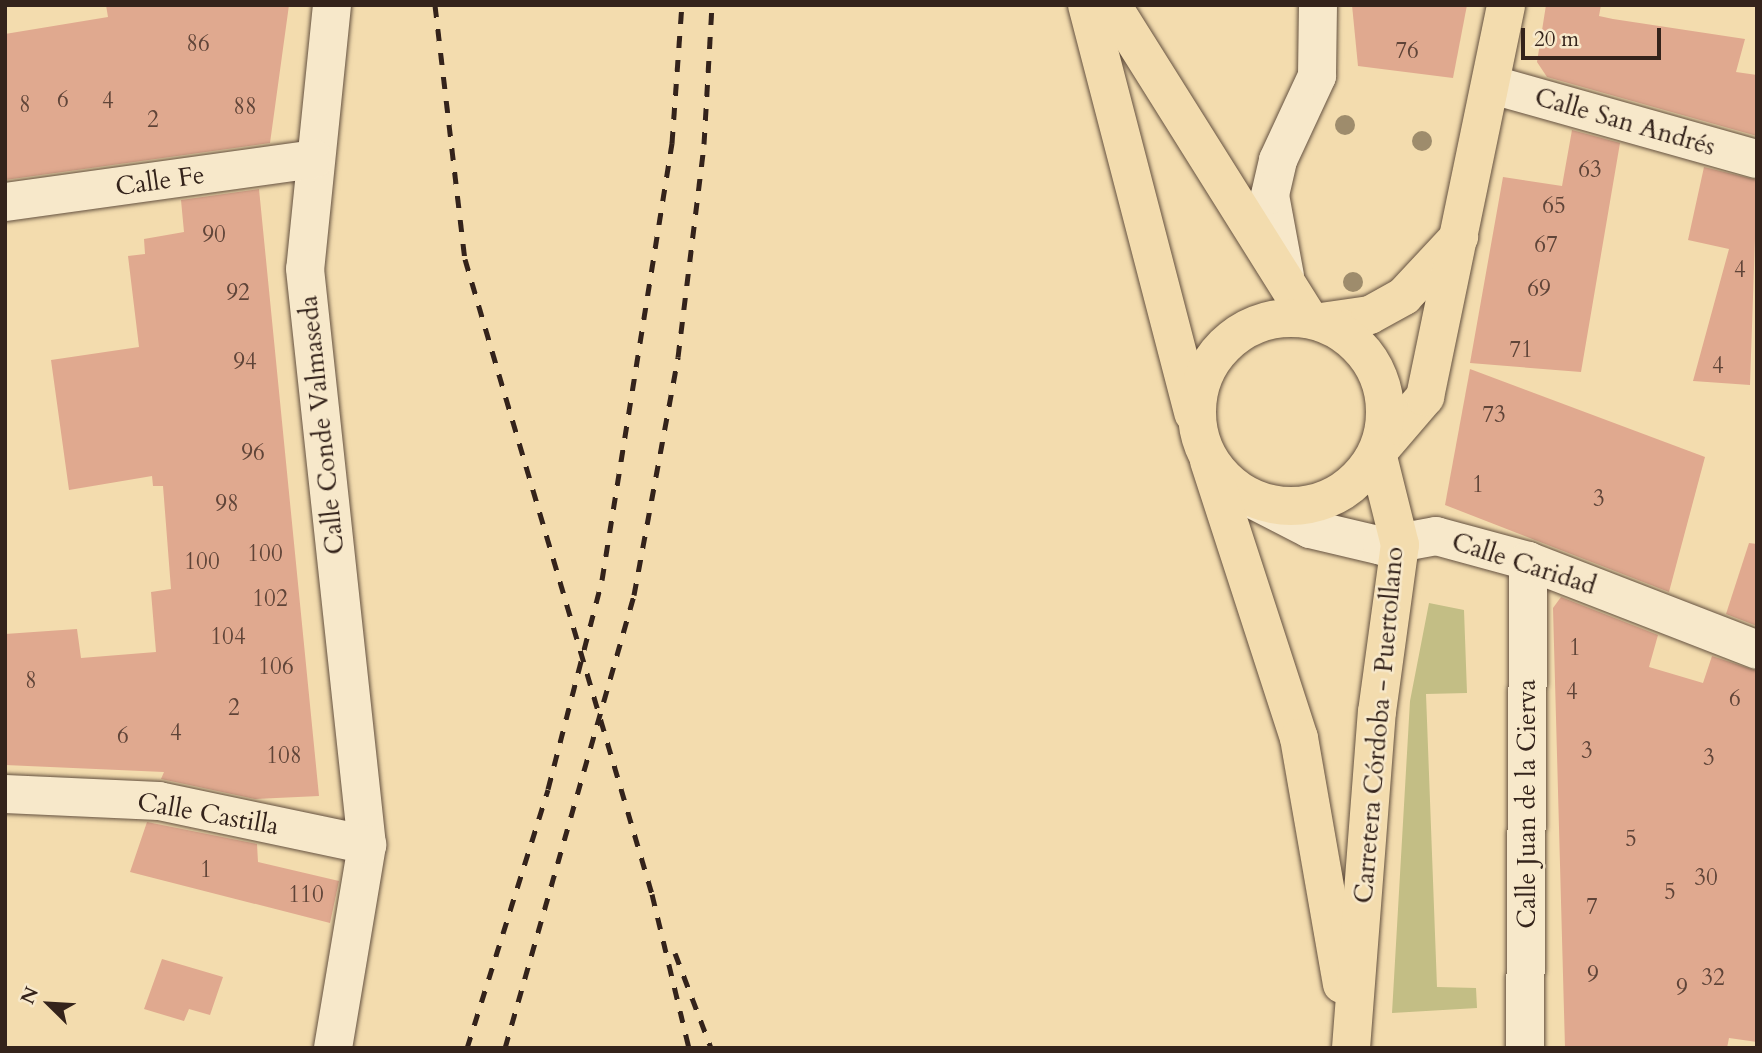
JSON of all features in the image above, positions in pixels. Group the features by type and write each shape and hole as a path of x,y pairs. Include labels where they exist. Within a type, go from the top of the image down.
{"main road":[{"name":"Carretera Córdoba - Puertollano","path":"1087,5 1203,446 1299,738 1351,1044"},
{"path":"1112,5 1315,321 1361,349 1385,396 1377,453"},
{"path":"1464,229 1404,296 1370,315 1249,328 1224,346 1206,371 1203,446 1248,498 1277,507 1337,496 1425,397 1464,229 1506,5"},
{"name":"Carretera Córdoba - Puertollano","path":"1351,1044 1377,712 1400,545 1377,453"}],"street":[{"name":"Calle Conde Valmaseda","path":"332,5 314,159 305,269 368,845 333,1048"},
{"path":"1285,276 1270,195 1278,160 1317,76 1318,5"},
{"name":"Calle San Andrés","path":"1493,85 1757,159"},
{"name":"Calle Fe","path":"5,202 314,159"},
{"name":"Calle Caridad","path":"1248,498 1310,529 1400,545 1436,536 1528,561 1757,650"},
{"name":"Calle Juan de la Cierva","path":"1525,1048 1528,561"},
{"name":"Calle Castilla","path":"5,794 159,801 368,845"}],"shaded area":[{"path":"1429,603 1464,610 1467,693 1426,694 1437,987 1476,988 1477,1008 1392,1013 1410,701"}],"building":[{"path":"106,5 289,5 270,143 5,180 5,34 108,17"},
{"path":"1352,5 1467,5 1453,78 1358,66"},
{"path":"1546,5 1601,5 1599,16 1745,39 1736,72 1757,75 1757,136 1547,77 1537,62"},
{"path":"1572,130 1620,143 1581,372 1470,363 1503,177 1562,186"},
{"path":"1704,167 1757,180 1750,385 1693,381 1729,249 1688,240"},
{"path":"259,189 319,796 255,799 161,779 164,772 5,765 5,634 77,629 81,658 156,652 151,592 171,589 163,486 153,486 152,476 69,490 51,360 139,347 128,256 145,254 144,239 184,232 181,200"},
{"path":"1470,369 1705,457 1669,592 1445,505"},
{"path":"1749,543 1757,544 1757,626 1726,614"},
{"path":"1561,597 1658,635 1649,667 1703,683 1712,656 1757,671 1757,1042 1729,1038 1727,1048 1565,1048 1553,608"},
{"path":"147,822 257,844 258,862 339,881 330,923 130,872"},
{"path":"162,959 223,977 210,1015 189,1009 184,1021 144,1009"}],"railway":[{"path":"435,5 465,259 652,894 689,1048"},
{"path":"467,1048 548,789 602,580 672,143 682,5"},
{"path":"505,1048 634,595 678,357 704,144 712,5"},
{"path":"675,953 711,1048"}]}
